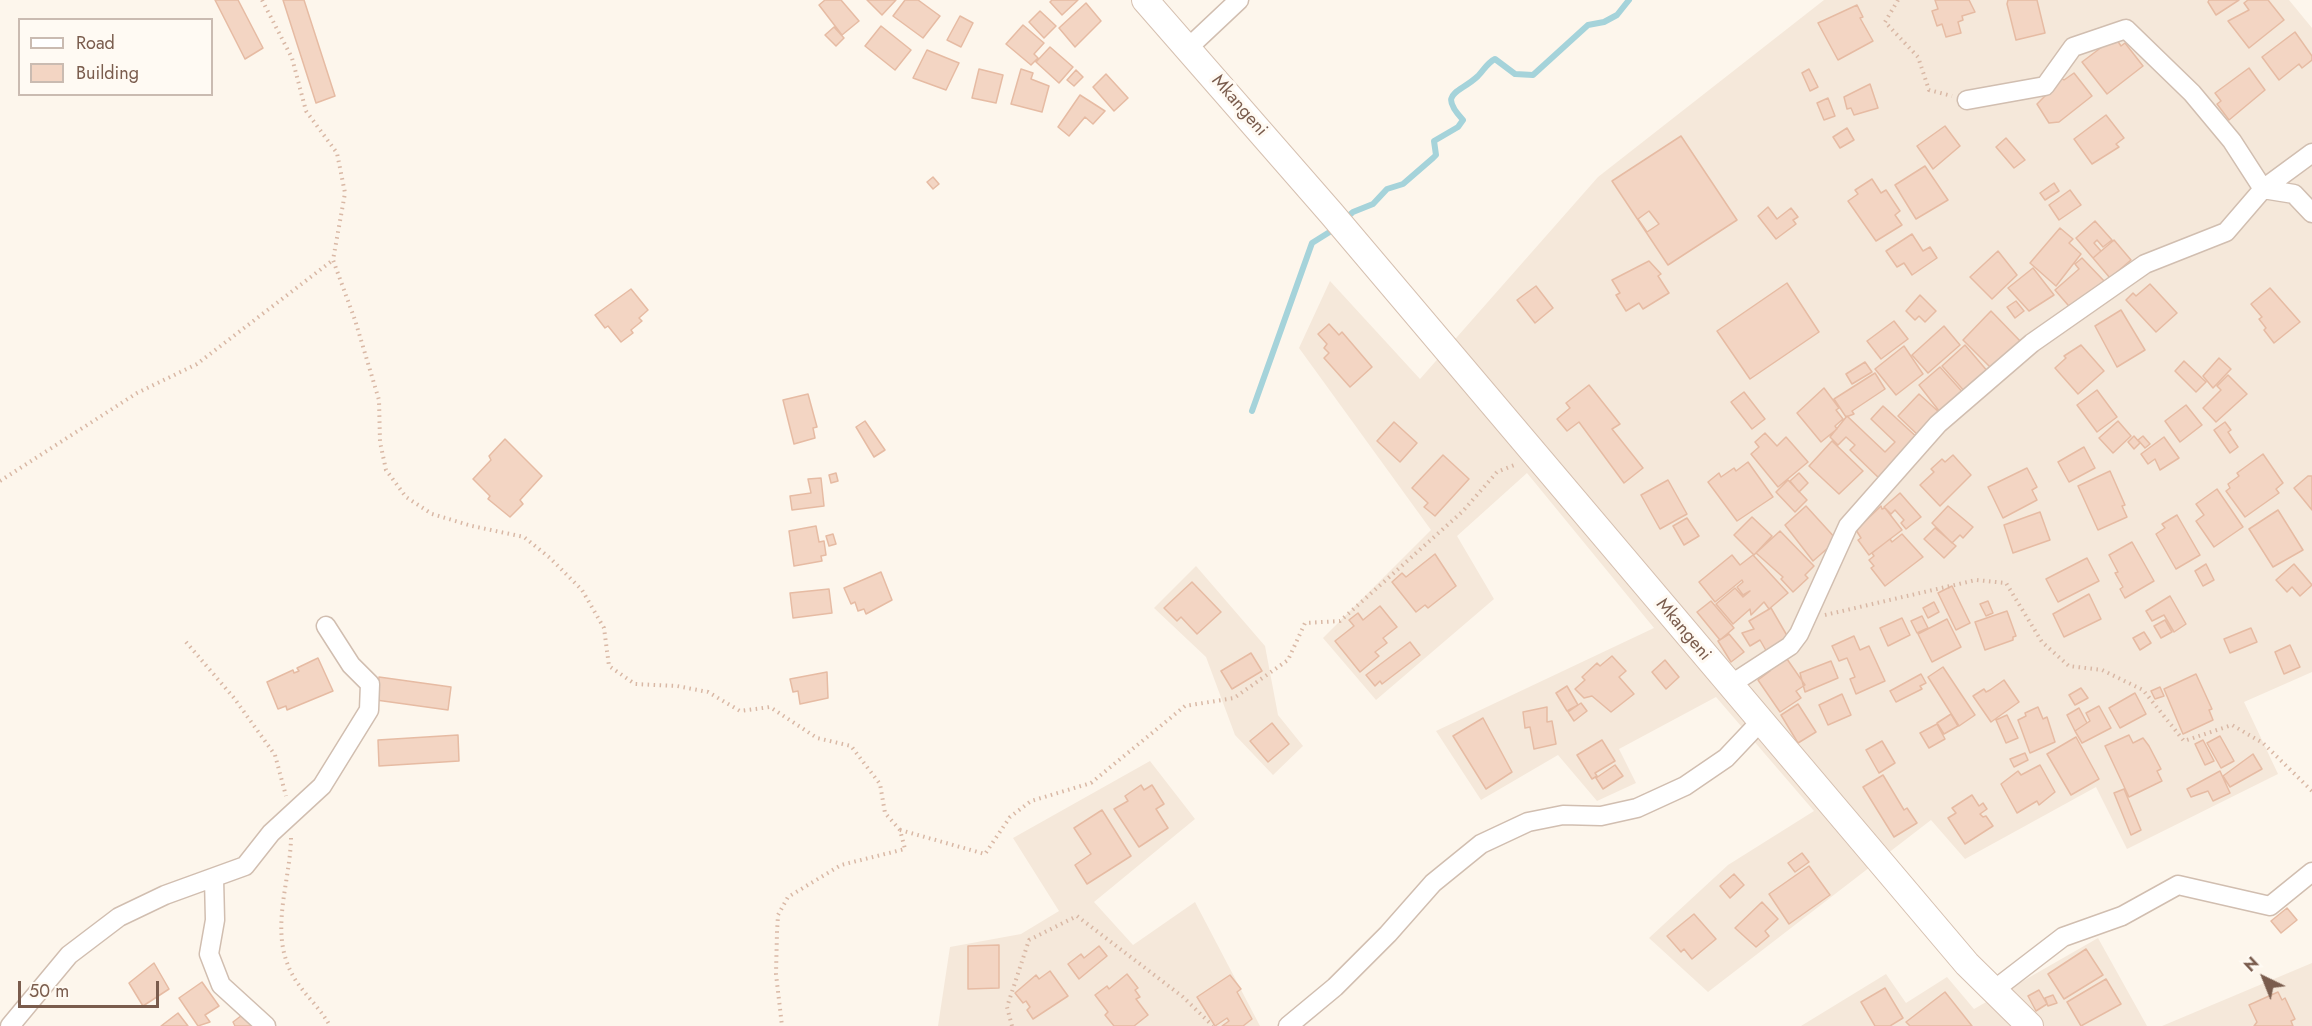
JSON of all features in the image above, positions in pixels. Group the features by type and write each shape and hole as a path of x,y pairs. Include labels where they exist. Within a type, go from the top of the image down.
{"street":[{"name":"Mkangeni","path":"1145,0 1337,221 1967,964 2030,1026"},
{"path":"1188,48 1239,0"},
{"path":"1967,100 2045,86 2073,47 2126,29 2192,93 2232,141 2263,189 2294,194 2312,213"},
{"path":"1730,685 1790,646 1799,634 1804,618 1848,526 1938,424 2032,343 2145,264 2226,232 2263,189 2312,153"},
{"path":"10,1026 69,955 119,917 165,895 245,866 271,833 322,786 369,710 370,684 351,665 326,626"},
{"path":"1288,1026 1335,987 1388,934 1432,884 1481,844 1528,822 1563,815 1600,816 1637,808 1684,786 1726,758 1761,721"},
{"path":"1994,990 2063,937 2122,916 2178,885 2270,906 2312,872"},
{"path":"214,878 215,920 209,954 221,984 266,1026"}],"path":[{"path":"262,0 292,58 306,111 337,153 345,193 333,260 355,320 379,400 380,442 386,470 406,497 432,514 472,526 524,537 550,558 582,590 604,628 609,666 635,684 677,686 708,692 740,711 770,707 817,738 851,746 880,784 885,813 900,830 905,849 842,865 788,897 778,915 777,932 777,984 782,1026"},
{"path":"1898,0 1885,22 1918,57 1929,90 1967,100"},
{"path":"0,481 137,393 197,364 333,260"},
{"path":"900,830 985,854 1010,817 1031,801 1091,783 1185,706 1234,698 1288,660 1305,623 1340,621 1463,511 1497,472 1537,457"},
{"path":"1804,618 1845,613 1976,580 2006,583 2042,642 2069,666 2102,670 2143,690 2184,741 2232,725 2263,743 2312,791"},
{"path":"1012,1026 1007,1007 1029,940 1077,916 1183,998 1213,1026"}],"shaded area":[{"path":"1824,0 2289,0 2312,28 2312,672 2244,702 2278,774 2127,849 2096,787 1965,859 1931,820 1708,992 1649,938 1728,865 1814,811 1716,697 1619,749 1636,783 1597,801 1558,755 1481,800 1436,731 1654,628 1527,473 1457,536 1494,599 1376,700 1323,638 1431,530 1299,348 1330,281 1420,379 1598,177"},
{"path":"1196,566 1265,646 1278,715 1303,746 1273,775 1235,735 1206,657 1154,608"},
{"path":"1150,761 1195,819 1094,902 1133,945 1195,902 1260,1026 938,1026 950,947 1021,934 1059,911 1013,838"},
{"path":"2098,938 2147,1026 1801,1026 1886,974 1906,1003 1947,977 1974,1009"},
{"path":"2312,963 2312,1026 2162,1026"}],"building":[{"path":"215,0 238,0 263,48 245,59"},
{"path":"283,0 304,0 335,96 316,103"},
{"path":"825,0 841,0 859,21 842,35 819,5"},
{"path":"867,0 896,0 882,15"},
{"path":"905,0 918,0 940,16 923,38 893,16"},
{"path":"1052,0 1078,0 1062,15 1050,2"},
{"path":"1935,0 1969,0 1975,12 1962,16 1963,20 1958,22 1961,33 1946,37 1942,24 1937,26 1932,11 1938,9"},
{"path":"2008,0 2037,0 2045,33 2016,40"},
{"path":"2209,0 2239,0 2216,15 2208,2"},
{"path":"2248,0 2268,0 2284,20 2249,48 2228,21 2249,10 2244,3"},
{"path":"1086,3 1101,21 1075,47 1059,28"},
{"path":"1857,5 1863,17 1860,18 1873,41 1838,60 1818,23"},
{"path":"1040,11 1056,26 1044,38 1029,22"},
{"path":"960,16 973,23 961,47 947,40"},
{"path":"1023,25 1044,43 1034,54 1038,58 1031,65 1006,44"},
{"path":"881,26 911,50 895,70 865,46"},
{"path":"834,27 844,38 836,46 825,35"},
{"path":"2295,32 2312,56 2312,60 2302,68 2299,64 2279,80 2262,57"},
{"path":"2115,37 2121,46 2125,43 2143,66 2107,94 2082,62"},
{"path":"1050,47 1073,67 1059,83 1036,62"},
{"path":"927,50 959,63 946,90 913,78"},
{"path":"2249,68 2265,90 2229,120 2217,104 2221,101 2215,93"},
{"path":"979,69 1003,75 996,103 972,98"},
{"path":"1021,69 1033,73 1031,79 1049,86 1042,112 1011,104"},
{"path":"1809,69 1818,87 1810,91 1802,73"},
{"path":"1076,70 1083,77 1074,86 1067,80"},
{"path":"2074,73 2092,96 2059,122 2049,123 2037,104 2045,96 2043,93 2061,78 2064,80"},
{"path":"1106,74 1128,98 1114,111 1093,87"},
{"path":"1870,84 1878,108 1854,115 1851,108 1847,109 1844,97"},
{"path":"1080,95 1105,111 1093,124 1085,117 1069,136 1058,127"},
{"path":"1828,98 1835,116 1824,120 1817,103"},
{"path":"2106,115 2124,138 2116,144 2119,147 2092,164 2074,139"},
{"path":"1945,126 1960,146 1933,169 1917,146"},
{"path":"1847,128 1854,140 1840,148 1833,137"},
{"path":"1681,136 1737,220 1668,265 1612,181","holes":["1649,211 1659,224 1647,232 1638,219"]},
{"path":"2006,138 2025,160 2014,168 1996,147"},
{"path":"1925,166 1948,200 1916,219 1895,185"},
{"path":"933,177 939,184 933,189 927,182"},
{"path":"1872,179 1881,193 1886,190 1900,211 1895,215 1902,225 1876,241 1848,201 1858,194 1855,190"},
{"path":"2054,183 2059,191 2045,200 2040,193"},
{"path":"2070,190 2081,205 2059,220 2049,205"},
{"path":"1768,207 1777,219 1791,208 1798,217 1793,220 1796,224 1776,239 1758,216"},
{"path":"2095,221 2112,240 2103,247 2097,240 2094,243 2101,251 2093,258 2076,238"},
{"path":"2060,228 2073,239 2069,243 2081,254 2056,286 2030,263"},
{"path":"1912,234 1923,251 1930,247 1937,258 1912,275 1904,263 1897,267 1886,251"},
{"path":"2114,240 2131,260 2110,278 2093,258"},
{"path":"1998,251 2017,275 1992,299 1970,277"},
{"path":"2082,258 2106,283 2074,312 2055,290 2079,269 2075,264"},
{"path":"1649,261 1661,274 1658,276 1669,293 1643,309 1639,303 1626,311 1616,295 1620,293 1612,280"},
{"path":"2033,268 2054,295 2029,311 2008,288"},
{"path":"1787,283 1819,332 1750,379 1717,331"},
{"path":"2150,284 2177,313 2156,332 2126,300 2133,293 2136,296"},
{"path":"1536,286 1553,308 1535,323 1517,300"},
{"path":"2270,288 2300,322 2274,343 2264,330 2266,328 2259,319 2262,317 2251,304"},
{"path":"631,289 648,310 639,318 642,321 631,330 633,333 621,342 608,326 605,328 595,315"},
{"path":"1920,295 1936,311 1925,322 1919,316 1915,320 1906,311"},
{"path":"2016,301 2024,311 2015,318 2007,307"},
{"path":"2121,310 2145,350 2117,367 2095,326"},
{"path":"1991,311 2024,345 1991,368 1963,340"},
{"path":"1894,321 1908,339 1881,359 1867,341"},
{"path":"1329,324 1339,335 1342,332 1372,367 1350,387 1324,358 1329,353 1324,348 1327,344 1318,334"},
{"path":"1944,326 1960,345 1928,373 1912,355"},
{"path":"1965,345 1989,373 1966,393 1942,366"},
{"path":"2081,345 2104,371 2078,394 2055,368 2066,358 2064,356"},
{"path":"1904,346 1923,374 1896,395 1875,369"},
{"path":"2219,358 2231,369 2213,388 2203,376"},
{"path":"2184,361 2206,382 2196,392 2175,371"},
{"path":"1865,362 1872,372 1852,384 1846,374"},
{"path":"1940,367 1966,396 1943,416 1919,385"},
{"path":"1875,373 1885,389 1852,411 1854,414 1846,417 1834,399"},
{"path":"2228,375 2247,394 2216,422 2203,408 2221,390 2217,386"},
{"path":"1589,385 1620,424 1612,429 1643,468 1624,483 1579,422 1567,431 1557,419 1570,408 1566,403"},
{"path":"1824,388 1839,408 1836,410 1843,419 1835,426 1837,429 1821,442 1797,413"},
{"path":"2097,390 2117,417 2097,432 2077,405"},
{"path":"1744,392 1765,419 1752,429 1731,402"},
{"path":"808,394 817,427 813,428 815,438 794,444 783,400"},
{"path":"1919,394 1941,414 1920,437 1898,416"},
{"path":"2186,405 2202,425 2180,442 2165,421"},
{"path":"1883,406 1921,441 1883,482 1850,450 1855,445 1846,437 1838,445 1830,437 1847,416 1885,452 1895,442 1871,419"},
{"path":"865,421 885,450 874,457 856,427"},
{"path":"2118,421 2131,436 2113,453 2099,438"},
{"path":"1394,422 1417,443 1400,462 1377,441"},
{"path":"2225,422 2231,430 2228,432 2238,447 2230,453 2214,430"},
{"path":"1765,433 1777,446 1786,437 1808,462 1778,487 1751,454 1759,447 1755,442"},
{"path":"2134,436 2140,443 2134,449 2128,442"},
{"path":"2143,436 2150,444 2145,448 2138,440"},
{"path":"2164,437 2179,458 2160,470 2155,459 2148,464 2141,454"},
{"path":"505,439 542,476 520,500 523,504 510,517 488,499 490,496 473,479 491,460 489,456"},
{"path":"1832,441 1863,471 1839,494 1809,466"},
{"path":"2084,447 2095,468 2069,482 2058,462"},
{"path":"2263,454 2283,483 2276,489 2279,493 2245,517 2226,491 2230,488 2228,484 2239,476 2237,473"},
{"path":"1443,455 1469,479 1435,516 1424,507 1428,503 1412,488"},
{"path":"1953,455 1971,475 1940,506 1920,485 1934,472 1931,469 1942,459 1945,462"},
{"path":"1748,462 1773,497 1737,521 1708,482 1719,473 1721,477 1734,468 1736,471"},
{"path":"2027,468 2037,487 2032,490 2037,500 2003,518 1988,487"},
{"path":"2110,471 2125,505 2122,506 2127,517 2098,530 2078,486"},
{"path":"836,473 838,481 831,483 829,475"},
{"path":"1799,473 1808,483 1799,492 1790,481"},
{"path":"2308,476 2312,476 2312,510 2294,488"},
{"path":"821,478 824,506 792,510 790,496 811,493 808,479"},
{"path":"1668,480 1687,514 1660,529 1641,495"},
{"path":"1788,480 1807,500 1795,512 1776,492"},
{"path":"2217,489 2243,527 2214,547 2196,521 2204,515 2196,504"},
{"path":"1900,493 1921,517 1906,529 1901,523 1904,520 1895,510 1891,514 1884,507"},
{"path":"1806,506 1837,540 1813,561 1785,525"},
{"path":"1881,506 1902,530 1869,555 1858,540 1861,538 1856,530"},
{"path":"1948,506 1973,527 1963,538 1960,535 1952,543 1932,523"},
{"path":"2278,510 2303,550 2273,567 2249,529"},
{"path":"2040,512 2050,540 2013,553 2004,525"},
{"path":"2177,515 2200,555 2176,569 2156,534 2165,528 2162,524"},
{"path":"1752,517 1772,536 1754,555 1734,535"},
{"path":"1687,518 1699,536 1684,545 1673,526"},
{"path":"816,526 819,542 824,541 826,555 821,556 822,561 794,566 789,531"},
{"path":"1935,528 1956,546 1944,558 1924,539"},
{"path":"1780,531 1814,566 1805,575 1808,578 1793,592 1781,579 1783,577 1756,553"},
{"path":"833,534 836,544 829,546 826,536"},
{"path":"1902,534 1923,557 1885,586 1871,568 1874,566 1869,560 1874,556 1872,553 1890,539 1892,542"},
{"path":"2132,542 2154,581 2125,598 2120,589 2123,587 2115,573 2118,572 2109,555"},
{"path":"1435,554 1456,586 1428,608 1425,605 1416,612 1392,582 1402,573 1406,577"},
{"path":"1732,555 1740,565 1753,555 1788,593 1769,609 1764,602 1751,615 1750,609 1733,624 1716,604 1735,588 1743,597 1750,591 1743,595 1737,587 1743,582 1742,580 1715,602 1699,582"},
{"path":"2087,558 2099,581 2058,602 2046,579"},
{"path":"2206,564 2214,580 2203,586 2195,571"},
{"path":"2294,564 2312,585 2300,596 2292,587 2287,592 2276,580"},
{"path":"881,572 892,600 866,614 864,609 858,611 855,602 851,604 844,588"},
{"path":"1192,582 1221,612 1197,634 1181,617 1177,621 1164,608"},
{"path":"1952,586 1970,623 1956,630 1938,593"},
{"path":"829,589 832,613 793,618 790,593"},
{"path":"2089,594 2101,619 2064,637 2053,614"},
{"path":"2170,596 2186,624 2174,632 2164,615 2152,621 2146,611"},
{"path":"1711,601 1734,628 1720,640 1697,612"},
{"path":"1988,601 1993,613 1986,616 1980,604"},
{"path":"1934,602 1939,612 1928,618 1923,608"},
{"path":"1380,606 1397,627 1383,638 1387,643 1375,652 1379,656 1360,672 1335,641 1354,626 1349,620 1358,613 1363,620"},
{"path":"1771,608 1789,639 1768,654 1760,640 1750,646 1742,633 1754,629 1749,621"},
{"path":"2007,611 2016,636 2013,640 1985,650 1975,622"},
{"path":"1922,616 1928,628 1917,633 1911,621"},
{"path":"1902,618 1910,635 1888,646 1880,628"},
{"path":"1947,619 1961,647 1932,662 1918,634"},
{"path":"2165,620 2172,632 2161,638 2154,626"},
{"path":"2251,628 2257,642 2230,653 2224,639"},
{"path":"2144,632 2151,643 2140,650 2133,638"},
{"path":"1729,634 1744,652 1731,662 1718,641"},
{"path":"1854,636 1860,650 1869,646 1885,681 1856,694 1850,679 1855,677 1847,658 1839,661 1832,646"},
{"path":"1410,642 1420,655 1382,684 1380,681 1375,686 1366,675"},
{"path":"2290,645 2300,667 2284,674 2275,652"},
{"path":"1251,653 1262,671 1232,689 1221,671"},
{"path":"1612,656 1626,671 1619,677 1634,694 1611,712 1592,696 1584,698 1575,689 1585,680 1582,677 1597,663 1600,666"},
{"path":"318,658 333,691 287,710 286,706 278,709 267,682 293,670 294,673 299,671 297,668"},
{"path":"1787,659 1805,685 1796,691 1801,698 1780,712 1758,680 1770,671 1768,668"},
{"path":"1665,660 1679,677 1666,689 1652,672"},
{"path":"1831,661 1838,678 1805,692 1800,673"},
{"path":"1943,667 1975,715 1959,726 1928,677"},
{"path":"827,672 828,698 800,704 798,691 793,692 790,679"},
{"path":"1921,674 1926,683 1920,686 1922,689 1896,702 1890,691"},
{"path":"2196,674 2212,709 2209,710 2213,720 2183,734 2164,689"},
{"path":"379,677 451,687 448,710 376,700"},
{"path":"2004,680 2019,702 1991,722 1973,696 1984,689 1986,692 1990,690"},
{"path":"1567,686 1578,705 1567,711 1556,693"},
{"path":"2160,687 2164,696 2155,699 2151,691"},
{"path":"2081,688 2088,698 2075,705 2069,695"},
{"path":"2135,693 2146,714 2120,728 2109,708"},
{"path":"1842,694 1851,715 1828,725 1819,705"},
{"path":"1581,703 1587,711 1574,721 1568,712"},
{"path":"1798,704 1816,732 1798,743 1781,715"},
{"path":"2099,706 2111,728 2082,743 2075,731 2090,721 2086,713"},
{"path":"1547,707 1547,722 1552,721 1556,744 1534,749 1530,727 1525,728 1523,712"},
{"path":"2038,707 2043,719 2047,717 2055,742 2030,753 2018,720 2026,716 2025,713"},
{"path":"2079,708 2087,723 2075,731 2067,715"},
{"path":"1951,714 1958,726 1944,734 1937,723"},
{"path":"2007,715 2018,738 2006,743 1996,720"},
{"path":"1483,718 1512,772 1486,789 1453,736"},
{"path":"1272,723 1289,744 1268,762 1250,741"},
{"path":"1937,724 1945,739 1929,748 1920,733"},
{"path":"458,735 459,761 379,766 378,740"},
{"path":"2129,735 2133,743 2143,738 2149,746 2161,769 2157,771 2162,781 2129,797 2105,746"},
{"path":"2220,736 2234,761 2221,768 2207,743"},
{"path":"2076,737 2099,779 2071,795 2047,754"},
{"path":"1602,740 1615,761 1595,773 1597,776 1592,779 1577,755"},
{"path":"2203,740 2214,761 2205,765 2195,744"},
{"path":"1882,741 1895,763 1879,773 1866,750"},
{"path":"2025,753 2028,760 2014,767 2010,759"},
{"path":"2253,754 2262,769 2230,787 2223,776"},
{"path":"1615,765 1623,776 1603,789 1596,778"},
{"path":"2040,765 2055,792 2039,805 2037,801 2017,813 2001,784 2018,771 2021,775"},
{"path":"2220,771 2230,793 2213,801 2208,791 2191,797 2187,789"},
{"path":"1883,775 1904,810 1907,808 1917,823 1894,837 1863,787"},
{"path":"1141,785 1144,790 1152,785 1164,804 1156,809 1168,828 1139,847 1114,809 1128,801 1125,796"},
{"path":"2124,789 2141,830 2131,835 2114,793"},
{"path":"1972,795 1979,806 1983,803 1987,809 1980,814 1983,817 1986,816 1993,826 1965,844 1948,818 1956,813 1952,808"},
{"path":"1102,810 1131,856 1087,884 1075,865 1091,854 1074,828"},
{"path":"1802,853 1809,862 1795,872 1788,863"},
{"path":"1809,866 1830,895 1789,924 1769,894"},
{"path":"1734,874 1744,885 1730,898 1720,886"},
{"path":"1762,902 1778,919 1765,931 1769,936 1756,947 1735,928"},
{"path":"2287,908 2297,920 2281,933 2271,921"},
{"path":"1694,914 1716,939 1692,959 1684,949 1681,952 1667,936"},
{"path":"999,945 999,988 968,989 968,946"},
{"path":"1099,946 1107,956 1079,979 1068,964 1081,954 1084,958"},
{"path":"2086,949 2103,975 2064,999 2048,974"},
{"path":"154,963 169,989 143,1006 129,983"},
{"path":"1050,971 1068,996 1033,1019 1027,1010 1030,1007 1026,1001 1023,1003 1015,993 1036,975 1039,979"},
{"path":"1127,974 1138,988 1135,990 1140,997 1136,999 1148,1015 1134,1026 1114,1026 1105,1015 1108,1012 1095,995 1107,986 1109,989"},
{"path":"1230,975 1241,989 1237,992 1252,1019 1243,1026 1222,1026 1229,1021 1227,1018 1215,1026 1197,997"},
{"path":"2106,979 2121,1004 2081,1026 2067,1002"},
{"path":"202,982 219,1006 205,1015 210,1022 198,1026 179,998"},
{"path":"1885,988 1903,1018 1890,1026 1875,1026 1861,1002"},
{"path":"2039,990 2047,1004 2036,1011 2028,996"},
{"path":"1945,992 1972,1026 1910,1026 1906,1022"},
{"path":"2278,992 2282,1000 2285,998 2295,1019 2291,1021 2293,1026 2254,1026 2257,1022 2249,1005"},
{"path":"2053,995 2057,1003 2048,1006 2045,998"},
{"path":"246,1012 263,1026 235,1026 233,1022"},
{"path":"178,1013 188,1026 161,1026"}],"waterway":[{"path":"1345,219 1353,212 1373,204 1387,189 1403,184 1436,155 1434,141 1458,127 1463,120 1455,111 1451,99 1492,61 1495,59 1515,74 1533,75 1588,25 1604,22 1617,15 1629,0"},
{"path":"1252,411 1312,243 1336,228"}]}
